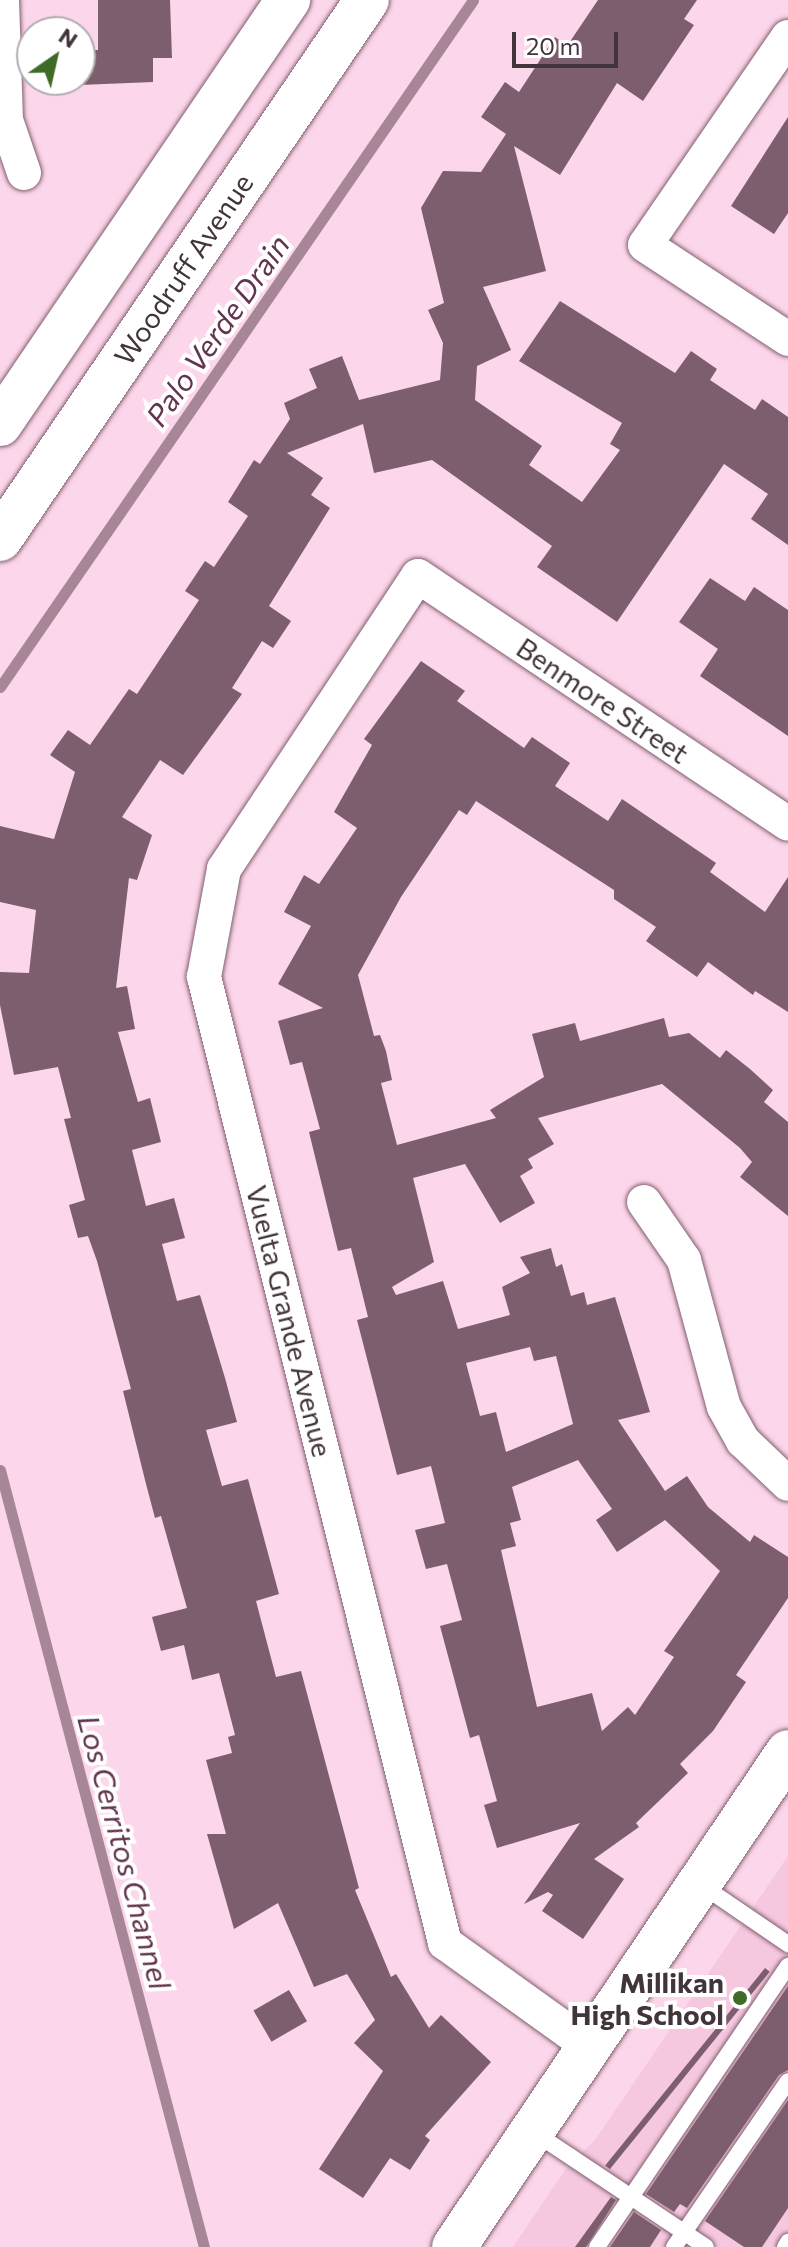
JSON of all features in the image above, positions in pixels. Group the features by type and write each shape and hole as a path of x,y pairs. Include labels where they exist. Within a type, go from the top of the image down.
{"main road":[{"path":"0,424 288,0"},
{"name":"Woodruff Avenue","path":"0,539 367,0"},
{"path":"454,2247 587,2045 788,1752"}],"street":[{"path":"2,0 6,120 24,173"},
{"path":"788,37 645,245 788,339"},
{"name":"Benmore Street","path":"418,576 788,824"},
{"name":"Vuelta Grande Avenue","path":"418,576 224,869 204,977 445,1943 587,2045"},
{"path":"644,1202 684,1260 724,1407 743,1441 788,1484"}],"lane":[{"path":"698,1883 788,1944"},
{"path":"597,2247 788,1966"},
{"path":"674,2247 788,2081"},
{"path":"531,2130 706,2247"}],"shaded area":[{"name":"Millikan High School","path":"788,1856 788,2247 513,2247 565,2170 595,2140"}],"building":[{"path":"98,0 170,0 172,58 153,58 153,82 96,84"},
{"path":"598,0 697,0 684,19 694,25 643,101 617,83 560,175 514,146 546,271 483,287 511,350 477,366 475,400 542,446 529,465 582,502 620,450 610,444 622,423 519,361 560,301 675,373 691,351 717,369 710,380 755,410 762,399 788,417 788,545 751,519 768,494 724,464 617,622 537,567 552,546 432,460 374,473 363,424 287,453 323,478 311,495 330,508 269,606 291,621 273,648 262,641 232,688 242,694 183,775 160,760 122,817 152,835 137,880 129,878 116,988 127,986 135,1029 118,1032 138,1102 150,1098 161,1142 132,1150 146,1206 174,1198 185,1238 162,1244 177,1301 200,1295 225,1378 237,1422 206,1430 222,1486 248,1479 279,1594 256,1601 276,1677 301,1671 359,1888 355,1890 391,1977 396,1974 429,2028 441,2015 491,2062 425,2136 430,2140 410,2170 390,2158 363,2198 319,2169 383,2071 354,2043 375,2020 347,1974 314,1987 278,1903 234,1929 207,1834 226,1834 206,1760 232,1753 228,1737 235,1735 219,1673 192,1680 184,1645 161,1651 152,1617 187,1608 161,1516 155,1518 146,1484 123,1391 131,1389 97,1261 88,1236 78,1238 69,1205 85,1200 64,1119 71,1118 58,1067 14,1075 0,1005 0,972 29,973 36,910 0,902 0,826 54,839 75,772 50,755 68,730 90,745 129,689 137,694 199,600 185,591 205,561 214,567 248,516 228,502 254,460 260,464 290,419 284,403 317,388 309,369 342,356 359,400 440,380 443,343 428,310 444,303 421,208 443,171 481,172 506,134 481,117 505,82 519,92 555,37 567,46"},
{"path":"788,117 788,213 774,234 731,206"},
{"path":"710,578 745,601 754,587 788,610 788,736 700,676 718,649 679,622"},
{"path":"421,661 465,691 457,701 524,748 532,737 570,763 555,786 608,821 622,799 716,863 710,872 765,912 788,877 788,1012 755,991 753,995 708,962 697,977 646,941 656,927 614,899 614,890 476,801 467,815 459,810 401,897 358,975 374,1036 380,1035 386,1051 392,1080 381,1083 397,1145 496,1118 490,1110 544,1077 532,1034 575,1023 580,1041 664,1018 669,1037 689,1033 720,1058 726,1050 750,1069 773,1090 764,1102 788,1122 788,1216 740,1177 752,1162 740,1148 662,1084 538,1118 554,1144 528,1159 533,1168 520,1176 535,1203 500,1223 465,1164 413,1178 434,1262 392,1287 396,1295 443,1281 458,1329 510,1315 502,1287 530,1273 520,1257 551,1248 556,1267 562,1264 571,1296 584,1292 587,1305 615,1297 650,1412 618,1420 665,1491 687,1476 708,1507 750,1542 754,1535 788,1557 788,1598 736,1675 746,1682 713,1731 680,1764 688,1773 636,1823 639,1827 594,1859 624,1879 583,1939 542,1911 553,1895 548,1892 524,1904 580,1823 497,1848 484,1805 497,1801 479,1735 470,1738 440,1626 462,1620 447,1564 426,1569 415,1530 445,1523 431,1466 397,1475 357,1320 368,1317 351,1248 338,1251 309,1132 320,1129 302,1062 290,1065 278,1021 323,1008 278,984 311,926 284,912 304,875 319,884 357,828 334,812 372,745 364,739","holes":["530,1347 534,1361 556,1356 573,1424 506,1452 496,1412 480,1416 466,1363","578,1460 612,1509 596,1520 617,1552 665,1520 720,1571 664,1651 674,1657 635,1715 628,1707 602,1731 592,1693 537,1707 501,1550 516,1546 510,1523 521,1520 512,1487"]},
{"path":"765,1968 770,1972 610,2169 605,2165"},
{"path":"788,1986 788,2070 779,2075 687,2208 680,2204 674,2212 646,2194"},
{"path":"289,1990 307,2021 271,2042 253,2010"},
{"path":"788,2100 788,2208 762,2247 744,2247 705,2221"},
{"path":"611,2197 616,2200 586,2247 575,2247"},
{"path":"634,2212 661,2230 650,2247 610,2247"}],"waterway":[{"name":"Palo Verde Drain","path":"0,687 473,0"},
{"name":"Los Cerritos Channel","path":"0,1470 204,2247"}],"place":[{"name":"Millikan High School","path":"740,1998"}]}
